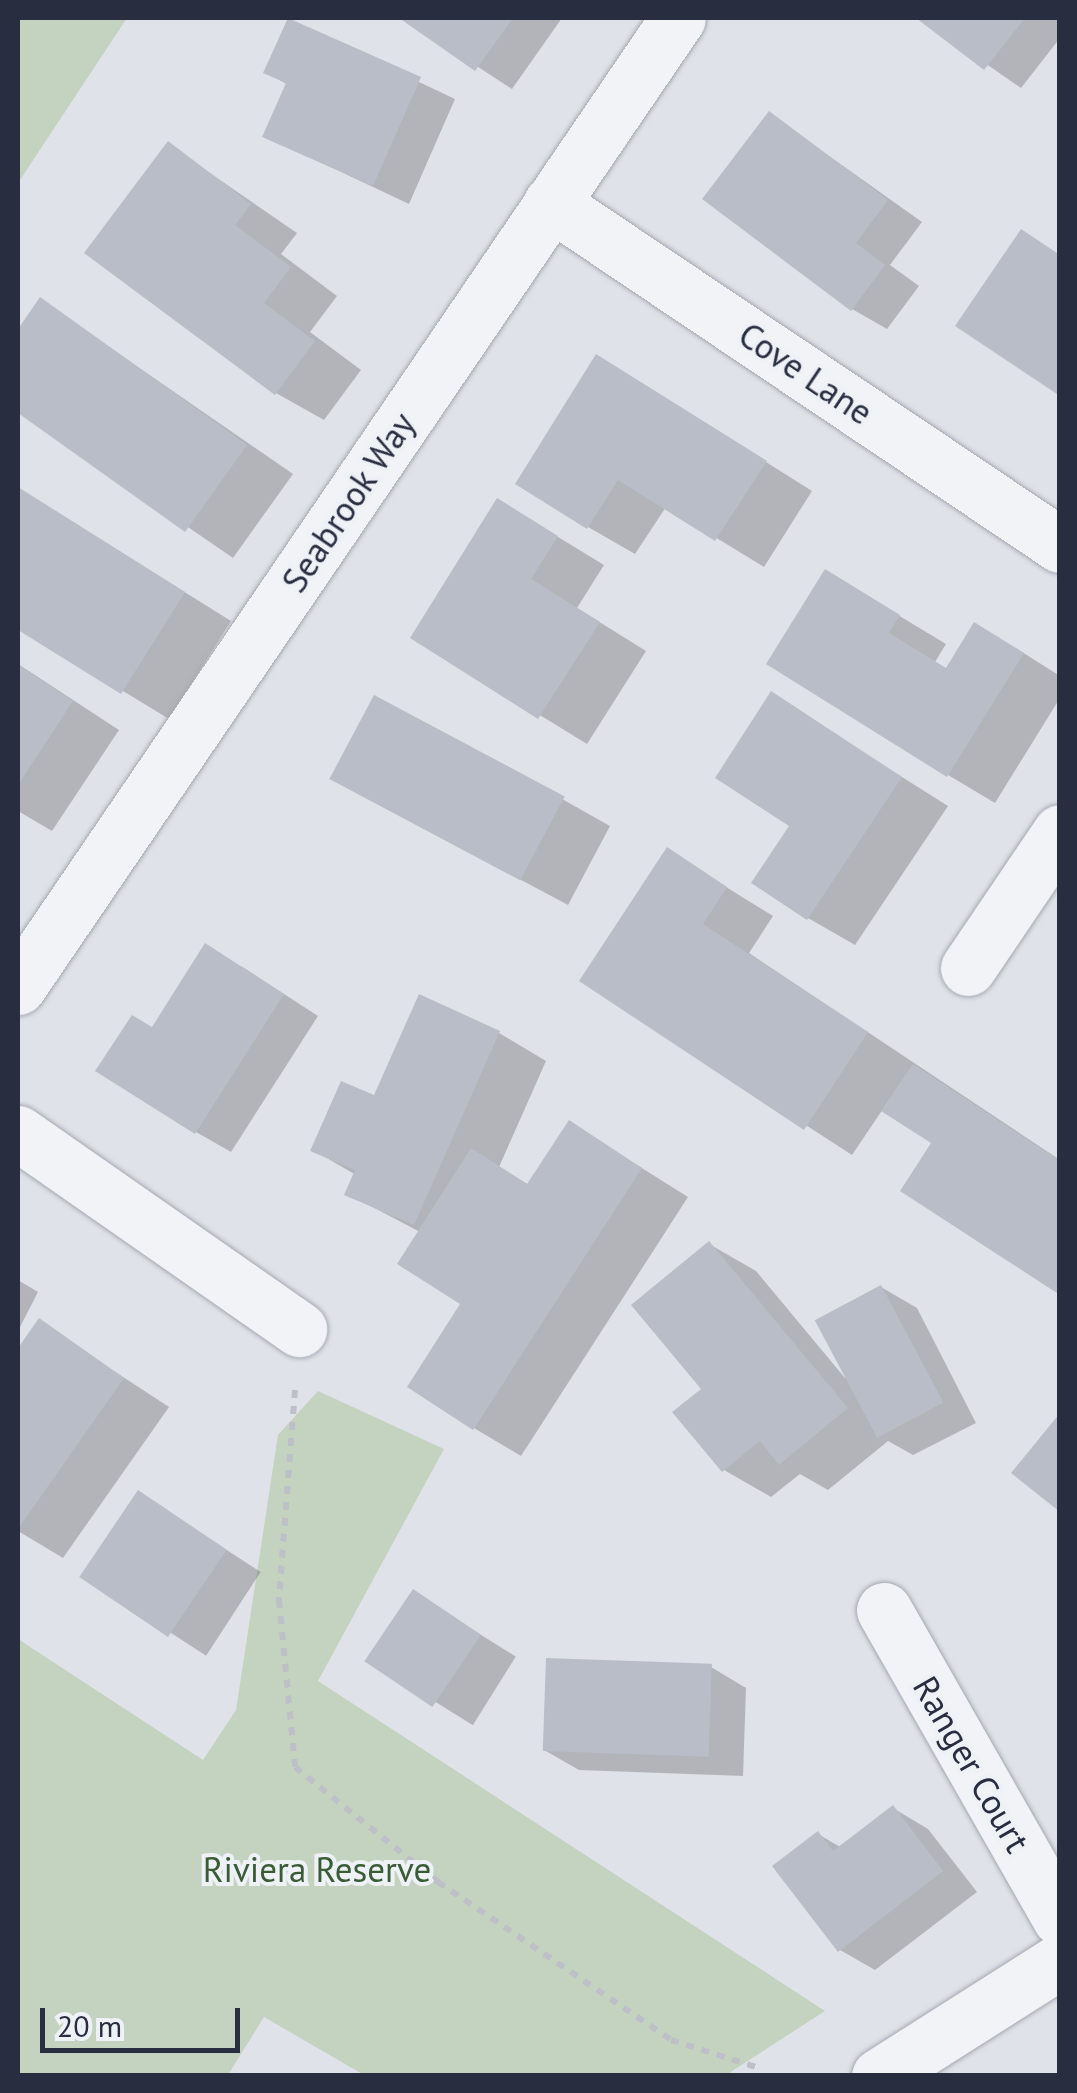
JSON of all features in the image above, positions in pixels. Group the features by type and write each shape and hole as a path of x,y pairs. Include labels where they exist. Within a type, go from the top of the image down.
{"street":[{"name":"Seabrook Way","path":"18,987 678,18"},
{"name":"Cove Lane","path":"551,203 1060,545"},
{"path":"968,968 1060,832"},
{"path":"18,1133 299,1330"},
{"name":"Ranger Court","path":"884,1610 1060,1918"},
{"path":"878,2076 1060,1961"}],"path":[{"path":"299,1330 279,1600 294,1767 438,1882 671,2040 759,2068"}],"green space":[{"path":"18,18 127,18 18,183"},
{"name":"Riviera Reserve","path":"318,1391 444,1449 318,1681 825,2011 726,2075 364,2075 264,2017 228,2075 18,2075 18,1639 203,1760 236,1710 278,1435"}],"building":[{"path":"288,18 421,77 373,186 262,137 286,83 263,73"},
{"path":"399,18 513,18 475,71"},
{"path":"916,18 1025,18 984,70"},
{"path":"769,111 888,200 856,243 885,265 851,311 702,199"},
{"path":"168,141 251,204 235,225 291,267 264,303 315,341 275,395 84,253"},
{"path":"1021,229 1060,255 1060,396 955,326"},
{"path":"40,297 247,445 185,532 18,413 18,329"},
{"path":"596,354 767,461 715,541 618,480 587,529 515,484"},
{"path":"18,487 185,592 121,694 18,630"},
{"path":"497,498 558,536 531,579 600,622 538,719 410,638"},
{"path":"825,569 900,615 889,633 946,668 974,622 1024,653 947,777 766,664"},
{"path":"18,665 73,701 18,785"},
{"path":"771,691 902,777 807,920 751,883 789,826 715,778"},
{"path":"374,695 565,796 520,880 329,779"},
{"path":"667,847 727,887 703,924 868,1032 804,1130 579,981"},
{"path":"205,943 284,994 195,1134 95,1071 132,1015 152,1027"},
{"path":"419,994 500,1031 414,1225 344,1195 355,1170 310,1151 341,1081 374,1095"},
{"path":"913,1064 1060,1161 1060,1295 900,1191 931,1143 881,1111"},
{"path":"569,1120 642,1168 473,1430 407,1387 460,1304 397,1264 471,1148 527,1184"},
{"path":"709,1241 848,1408 779,1465 760,1441 722,1472 672,1412 701,1389 631,1305"},
{"path":"881,1285 943,1402 877,1438 815,1320"},
{"path":"39,1318 124,1378 18,1529 18,1348"},
{"path":"1060,1413 1060,1512 1011,1473"},
{"path":"138,1490 227,1550 168,1637 79,1577"},
{"path":"413,1589 481,1635 432,1707 364,1661"},
{"path":"546,1658 712,1664 709,1757 543,1751"},
{"path":"893,1805 943,1871 838,1952 772,1866 818,1831 833,1851"}]}
